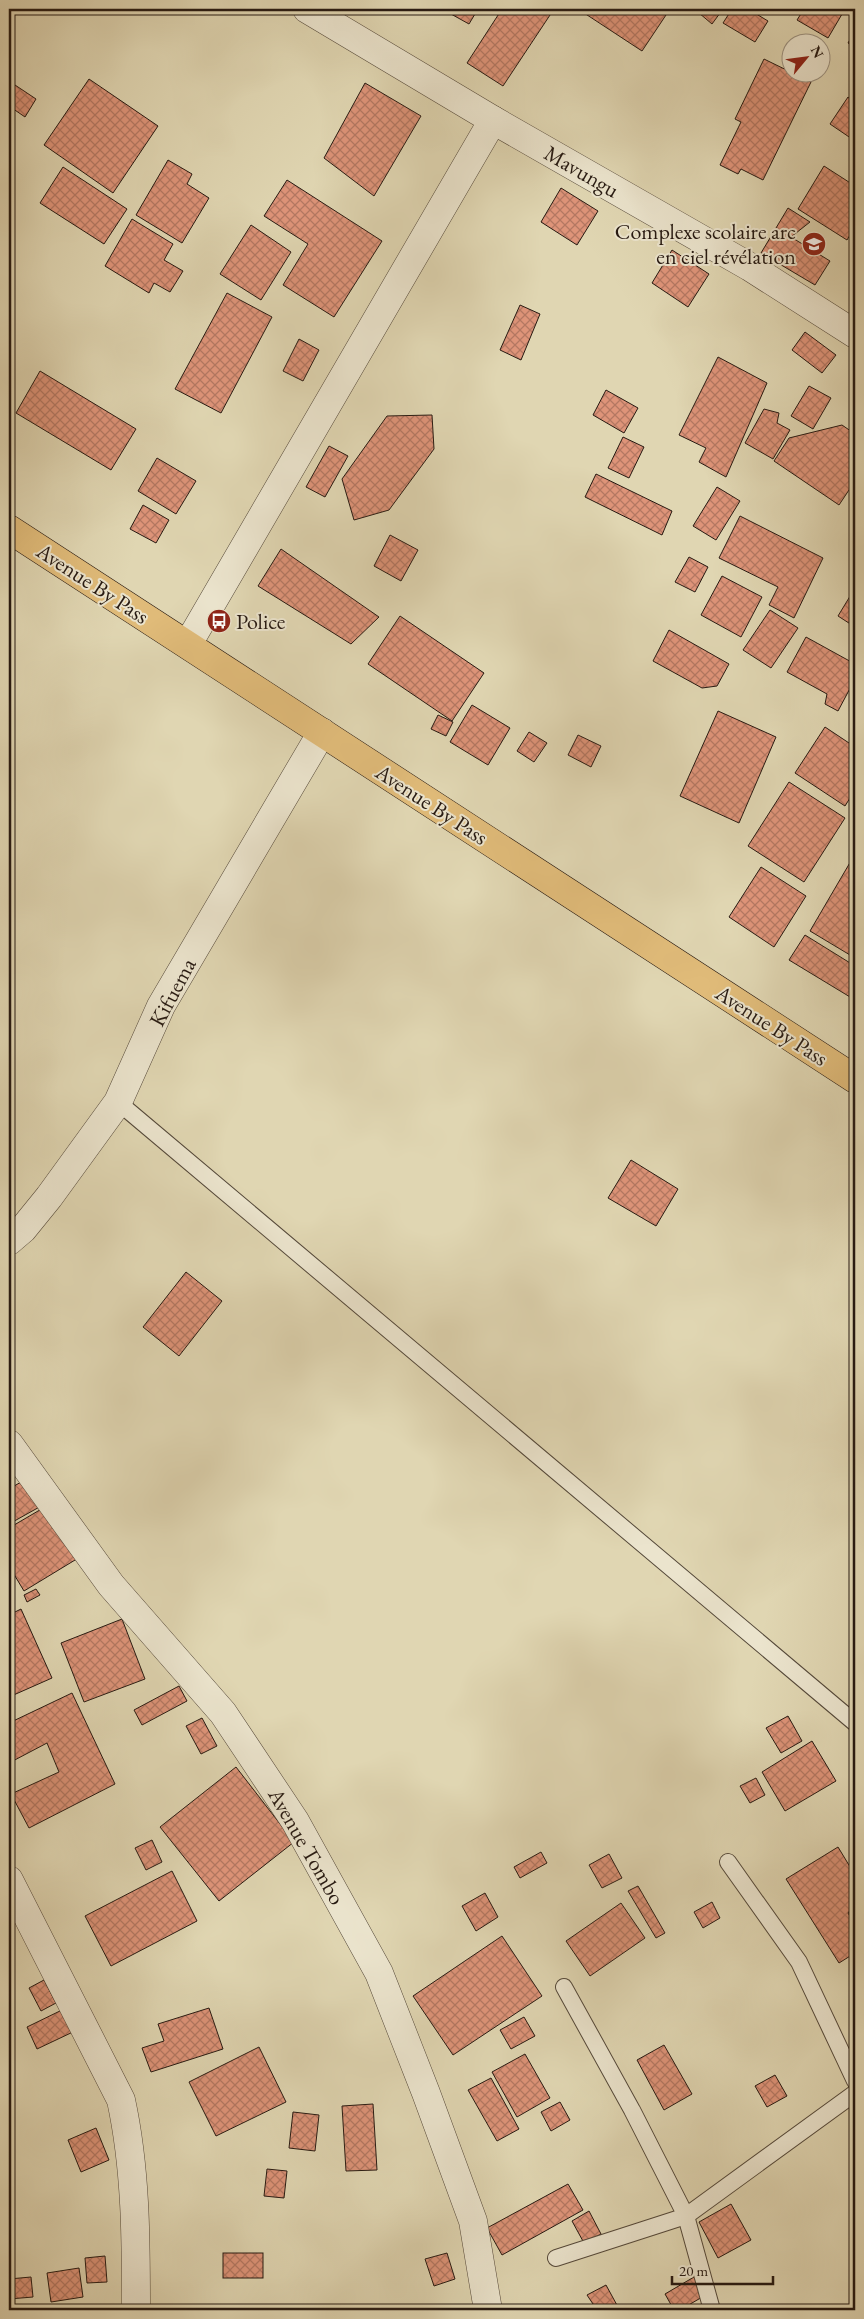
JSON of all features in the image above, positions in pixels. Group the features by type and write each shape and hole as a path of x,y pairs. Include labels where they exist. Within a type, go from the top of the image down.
{"highway":[{"name":"Avenue By Pass","path":"9,529 855,1079"}],"street":[{"name":"Mavungu","path":"307,9 493,120 750,267 855,334"},
{"path":"188,644 493,120"},
{"name":"Kifuema","path":"9,1241 23,1229 118,1102 162,1006 322,732"},
{"name":"Avenue Tombo","path":"9,1444 111,1586 223,1713 300,1830 379,1973 426,2092 473,2221 488,2310"},
{"path":"9,1880 121,2100 126,2122 136,2218 136,2310"}],"lane":[{"path":"118,1102 855,1723"},
{"path":"728,1862 799,1962 855,2081"},
{"path":"564,1987 632,2110 686,2216 712,2310"},
{"path":"556,2258 686,2216 855,2092"}],"building":[{"path":"442,9 478,9 469,24"},
{"path":"502,9 554,9 503,86 467,63"},
{"path":"578,9 670,9 642,51"},
{"path":"702,9 723,9 712,24 699,13"},
{"path":"732,9 748,9 768,21 755,42 723,23"},
{"path":"804,9 845,9 832,32 818,32 797,20"},
{"path":"855,31 855,47 848,43"},
{"path":"764,59 782,68 782,82 811,82 763,180 741,169 738,174 720,165 741,122 735,119"},
{"path":"89,79 158,126 113,193 44,145"},
{"path":"9,81 36,99 25,117 9,106"},
{"path":"365,83 421,116 374,196 324,158"},
{"path":"848,97 855,102 855,141 830,124"},
{"path":"168,160 192,174 187,184 209,198 182,243 136,215"},
{"path":"824,166 855,186 855,227 847,240 798,209"},
{"path":"63,167 127,209 104,244 40,203"},
{"path":"287,180 382,241 334,317 283,285 308,244 264,216"},
{"path":"561,188 598,211 577,245 541,222"},
{"path":"788,208 810,222 791,237 830,261 815,285 761,253"},
{"path":"132,219 173,244 164,260 183,271 170,292 154,283 149,293 105,266"},
{"path":"251,225 291,252 261,300 220,274"},
{"path":"672,250 709,274 688,307 652,283"},
{"path":"227,293 272,317 221,413 175,389"},
{"path":"520,305 540,314 521,360 500,350"},
{"path":"805,332 836,355 822,373 792,350"},
{"path":"299,339 319,350 303,381 283,371"},
{"path":"718,357 767,383 726,477 699,462 706,448 679,435"},
{"path":"40,371 136,429 111,470 16,413"},
{"path":"809,386 831,398 813,429 791,416"},
{"path":"606,390 638,408 624,433 593,415"},
{"path":"764,409 779,413 777,423 790,430 773,459 745,443"},
{"path":"432,415 434,449 389,510 354,520 342,479 387,416"},
{"path":"842,425 855,434 855,481 839,505 774,461 789,438"},
{"path":"623,437 644,447 629,478 608,468"},
{"path":"329,446 348,456 325,497 306,487"},
{"path":"157,458 196,481 176,514 138,491"},
{"path":"596,474 672,511 662,535 585,497"},
{"path":"717,487 740,501 716,540 693,526"},
{"path":"143,505 169,520 156,543 130,529"},
{"path":"740,516 823,558 794,618 769,605 778,587 719,558"},
{"path":"390,535 418,550 401,581 374,566"},
{"path":"281,549 379,617 351,644 258,586"},
{"path":"689,557 708,567 695,592 675,582"},
{"path":"722,576 762,597 741,637 701,615"},
{"path":"855,588 855,627 838,616"},
{"path":"770,610 798,628 771,668 743,650"},
{"path":"400,616 484,673 452,721 368,664"},
{"path":"669,630 729,664 717,686 702,688 653,661"},
{"path":"806,637 855,664 855,679 838,711 825,704 827,694 787,672"},
{"path":"472,705 510,728 488,765 450,742"},
{"path":"718,711 776,737 739,823 680,796"},
{"path":"438,715 453,722 446,736 431,729"},
{"path":"825,727 855,747 855,790 845,806 795,773"},
{"path":"529,732 547,743 534,762 517,751"},
{"path":"578,735 601,746 591,767 568,755"},
{"path":"789,782 845,818 804,882 748,846"},
{"path":"855,854 855,958 810,931"},
{"path":"761,867 806,896 774,947 729,917"},
{"path":"805,935 855,966 855,1000 789,960"},
{"path":"631,1160 678,1189 656,1226 608,1198"},
{"path":"186,1272 222,1301 179,1356 143,1327"},
{"path":"28,1478 43,1505 9,1524 9,1489"},
{"path":"50,1504 80,1557 24,1591 9,1566 9,1528"},
{"path":"36,1589 40,1595 27,1602 24,1595"},
{"path":"21,1609 52,1678 9,1697 9,1615"},
{"path":"122,1619 145,1679 84,1702 61,1643"},
{"path":"179,1686 187,1701 142,1725 134,1710"},
{"path":"72,1693 115,1784 29,1828 11,1794 59,1772 47,1743 9,1763 9,1723"},
{"path":"788,1716 802,1741 781,1753 766,1728"},
{"path":"202,1718 217,1746 201,1754 186,1726"},
{"path":"812,1741 836,1781 785,1811 762,1772"},
{"path":"236,1767 294,1842 219,1901 160,1827"},
{"path":"756,1778 765,1795 750,1803 740,1786"},
{"path":"152,1840 162,1862 146,1870 135,1848"},
{"path":"838,1847 855,1875 855,1904 848,1913 855,1925 855,1953 839,1963 786,1879"},
{"path":"541,1852 547,1863 520,1878 514,1867"},
{"path":"609,1854 622,1878 602,1888 589,1865"},
{"path":"172,1871 197,1921 111,1966 85,1916"},
{"path":"638,1886 665,1933 656,1938 628,1891"},
{"path":"485,1893 498,1917 476,1931 462,1906"},
{"path":"712,1902 720,1918 703,1928 694,1912"},
{"path":"621,1903 645,1938 590,1976 566,1941"},
{"path":"502,1936 542,1996 453,2055 413,1996"},
{"path":"44,1980 56,2003 41,2011 29,1988"},
{"path":"209,2008 223,2049 151,2072 142,2048 164,2041 158,2024"},
{"path":"64,2009 75,2031 37,2049 27,2027"},
{"path":"524,2017 535,2036 511,2049 500,2030"},
{"path":"664,2045 692,2094 664,2110 637,2060"},
{"path":"259,2047 286,2102 216,2136 189,2082"},
{"path":"525,2054 550,2098 517,2117 492,2072"},
{"path":"775,2075 787,2096 767,2107 755,2086"},
{"path":"491,2078 519,2129 497,2141 468,2090"},
{"path":"560,2102 570,2120 551,2131 541,2112"},
{"path":"373,2104 377,2170 346,2171 342,2106"},
{"path":"293,2112 319,2115 315,2151 289,2148"},
{"path":"96,2128 109,2160 81,2172 68,2140"},
{"path":"267,2169 287,2171 284,2198 264,2196"},
{"path":"568,2184 583,2210 502,2255 487,2228"},
{"path":"731,2204 751,2240 718,2258 699,2222"},
{"path":"589,2211 601,2234 584,2243 572,2221"},
{"path":"223,2253 263,2253 263,2278 223,2278"},
{"path":"447,2253 455,2279 434,2286 425,2259"},
{"path":"105,2256 107,2282 87,2283 85,2258"},
{"path":"79,2268 83,2297 51,2302 47,2273"},
{"path":"31,2277 33,2297 9,2299 9,2279"},
{"path":"694,2277 704,2296 680,2310 674,2310 665,2294"},
{"path":"606,2285 618,2307 611,2310 597,2310 587,2295"}],"place":[{"name":"Complexe scolaire arc en ciel révélation","path":"814,244"},
{"name":"Police","path":"219,621"}]}
